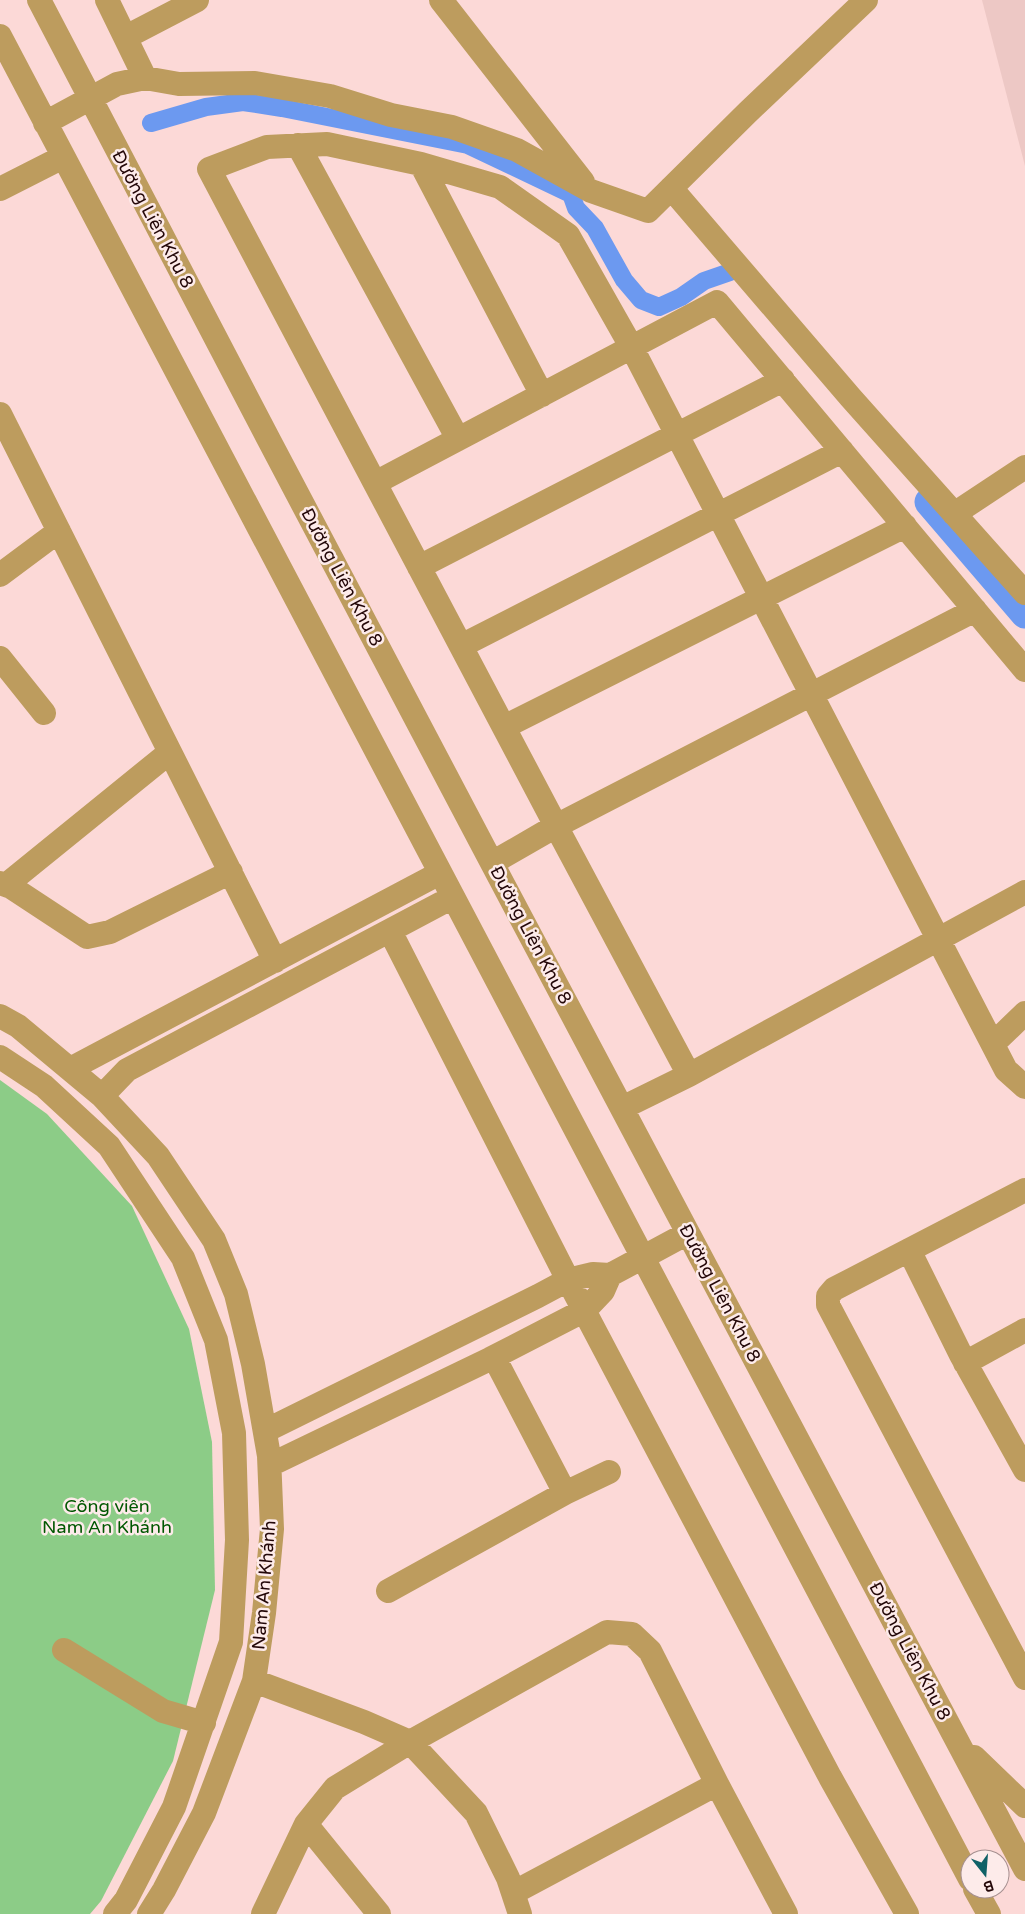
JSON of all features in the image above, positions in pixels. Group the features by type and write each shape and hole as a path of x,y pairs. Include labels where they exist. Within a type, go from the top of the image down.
{"street":[{"name":"Đường Liên Khu 8","path":"39,0 492,863 624,1107 688,1233 1025,1870"},
{"path":"107,0 145,78"},
{"path":"126,37 197,0"},
{"path":"442,0 591,191"},
{"path":"45,123 116,84 145,78 179,84 255,83 330,96 391,115 452,127 518,150 591,191 648,211 748,112 866,0"},
{"path":"0,36 960,1860"},
{"path":"689,1075 209,169 267,146 327,144 420,164 500,188 568,235 632,348 1006,1070 1025,1087"},
{"path":"298,145 458,440"},
{"path":"2,184 63,157"},
{"path":"420,164 542,395"},
{"path":"671,188 852,398 1025,593"},
{"path":"375,483 717,302 975,610 1021,661"},
{"path":"419,566 783,380"},
{"path":"0,414 276,961"},
{"path":"461,646 842,451"},
{"path":"954,514 1025,468"},
{"path":"504,727 905,526"},
{"path":"0,575 59,531"},
{"path":"492,863 556,826 975,610"},
{"path":"0,658 44,713"},
{"path":"170,752 3,884 87,937 110,932 231,872"},
{"path":"70,1069 440,873"},
{"path":"624,1107 689,1075 1025,892"},
{"path":"102,1096 127,1070 453,897"},
{"path":"390,931 568,1280 830,1777 907,1914"},
{"path":"216,992 227,1017"},
{"path":"993,1044 1025,1013"},
{"name":"Nam An Khánh","path":"0,1016 18,1026 102,1096 158,1156 214,1240 236,1294 254,1364 270,1465 272,1529 264,1613 254,1681 204,1813 164,1890 149,1914"},
{"name":"Nam An Khánh","path":"0,1057 44,1086 109,1146 183,1258 216,1340 234,1433 237,1540 230,1642 174,1807 126,1900 115,1914"},
{"path":"1025,1190 834,1289 828,1296 828,1305 1025,1678"},
{"path":"265,1431 568,1280 593,1274 610,1275 688,1233"},
{"path":"183,1258 214,1240"},
{"path":"909,1250 965,1363 1025,1469"},
{"path":"270,1465 494,1357 585,1310 603,1291 610,1275"},
{"path":"965,1363 1025,1330"},
{"path":"494,1357 565,1493"},
{"path":"406,1361 421,1392"},
{"path":"298,1415 312,1445"},
{"path":"388,1591 565,1493 609,1472"},
{"path":"263,1914 306,1824 335,1788 410,1742 607,1632 632,1634 650,1651 717,1784 786,1914"},
{"path":"64,1650 163,1711 204,1723"},
{"path":"254,1681 364,1722 410,1742 476,1813 508,1878 517,1904 717,1784"},
{"path":"958,1743 1025,1806"},
{"path":"306,1824 379,1914"},
{"path":"980,1899 988,1914"}],"shaded area":[{"path":"982,0 1025,0 1025,166"}],"green space":[{"name":"Công viên Nam An Khánh","path":"0,1080 47,1114 132,1206 189,1329 212,1442 215,1590 173,1761 101,1901 90,1914 0,1914"}],"waterway":[{"path":"151,123 206,107 243,102 468,145 571,194 576,208 595,228 624,280 641,300 659,307 681,297 704,281 730,272"},
{"path":"929,502 1025,614"}]}
